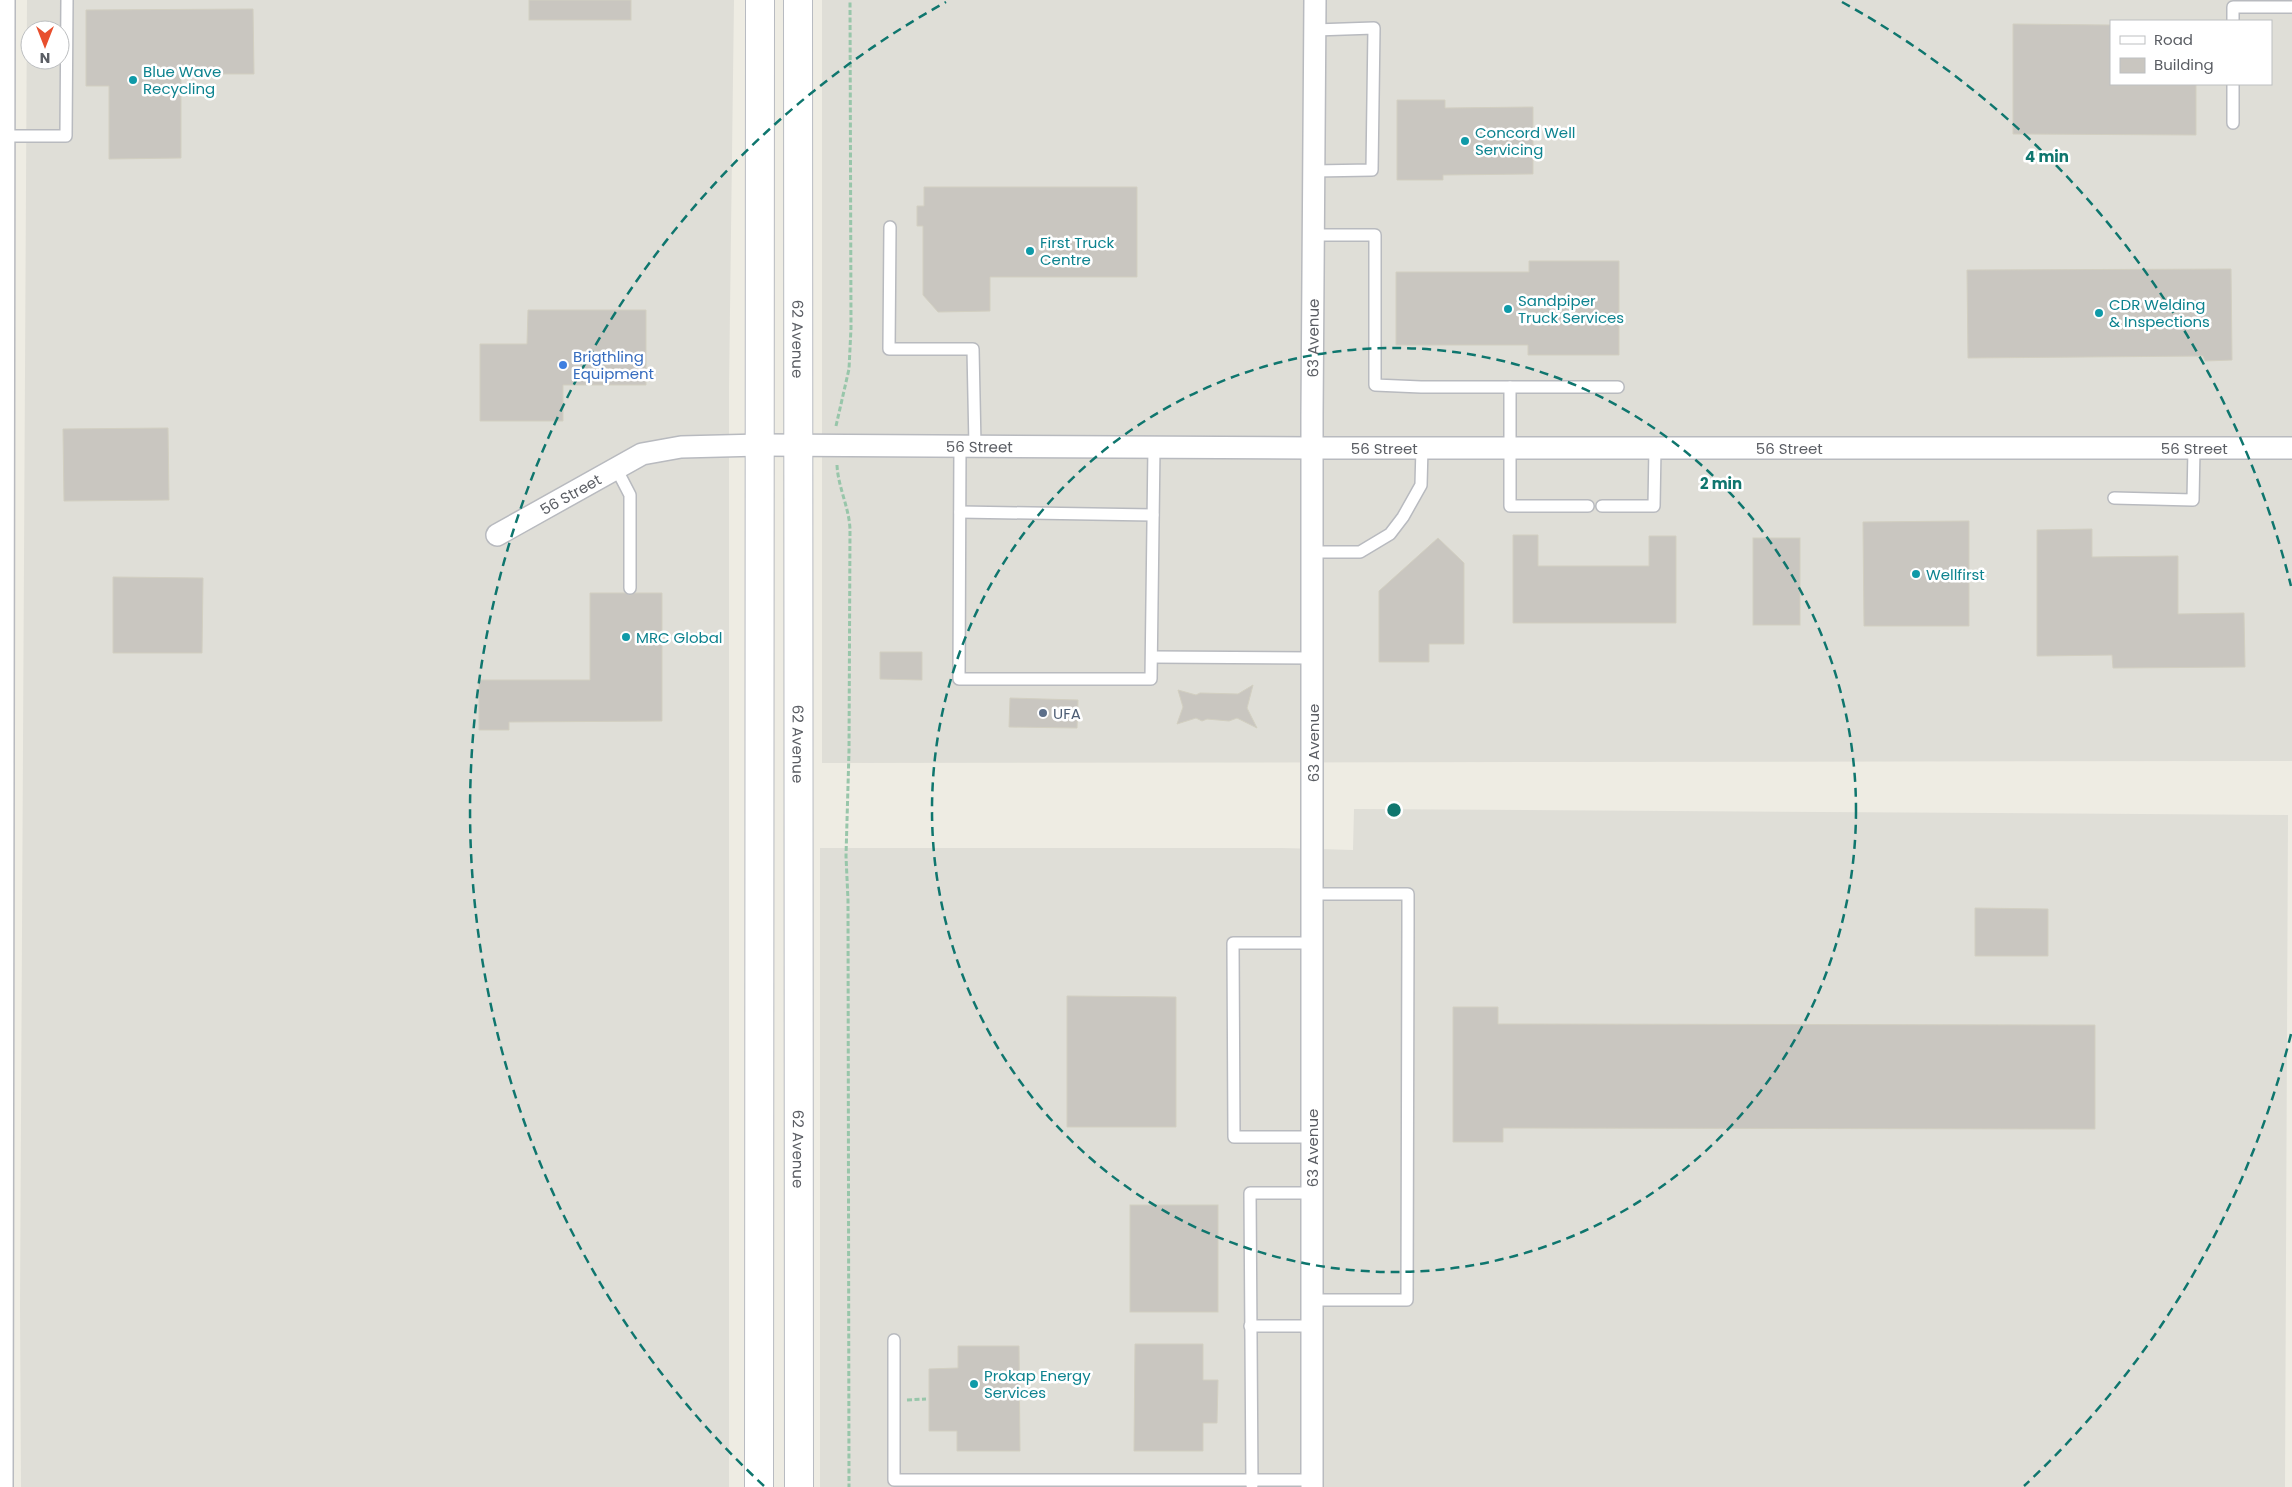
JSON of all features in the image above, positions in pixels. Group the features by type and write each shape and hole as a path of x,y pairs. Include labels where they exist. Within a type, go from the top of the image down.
{"main road":[{"path":"759,1487 760,0"},
{"name":"62 Avenue","path":"798,0 799,1487"}],"street":[{"path":"2,1487 2,352 4,0"},
{"name":"63 Avenue","path":"1312,1483 1312,448 1315,0"},
{"name":"56 Street","path":"497,535 642,454 681,446 2292,448"}],"lane":[{"path":"4,136 66,136 67,0"},
{"path":"2233,20 2233,7 2292,7"},
{"path":"1314,171 1372,170 1374,28 1315,30"},
{"path":"2233,85 2233,123"},
{"path":"890,227 889,349 973,349 967,446 960,512 959,679 1151,679 1154,448"},
{"path":"1313,236 1375,236 1375,384 1421,387 1618,387"},
{"path":"1510,387 1510,506 1588,506"},
{"path":"1313,552 1360,552 1390,534 1403,517 1420,485 1422,448"},
{"path":"1602,506 1654,506 1655,448"},
{"path":"2114,498 2192,500 2194,449"},
{"path":"616,468 630,495 630,588"},
{"path":"960,512 1153,515"},
{"path":"1152,657 1313,658"},
{"path":"1312,1300 1408,1300 1408,894 1313,894"},
{"path":"1312,1137 1234,1137 1233,943 1313,943"},
{"path":"1252,1483 1250,1193 1312,1193"},
{"path":"1250,1326 1312,1326"},
{"path":"894,1340 894,1483 1312,1483"}],"path":[{"path":"836,420 843,399 849,369 850,0"},
{"path":"837,473 847,504 850,529 849,751 846,856 848,900 849,1487"}],"shaded area":[{"path":"27,0 734,0 729,388 729,1487 21,1487 20,1307 27,70 70,70 70,20 27,20"},
{"path":"822,0 2292,0 2292,761 822,763"},
{"path":"1354,809 2288,815 2285,1487 820,1487 820,848 1282,848 1353,850"}],"building":[{"path":"529,0 631,0 631,20 529,20"},
{"name":"Blue Wave Recycling","path":"253,9 254,74 181,74 181,158 109,159 109,86 86,86 86,10"},
{"path":"2013,24 2110,25 2110,85 2196,85 2196,135 2013,134"},
{"name":"Concord Well Servicing","path":"1397,100 1445,100 1445,108 1533,107 1533,174 1443,175 1443,180 1397,180"},
{"name":"First Truck Centre","path":"924,187 1137,187 1137,277 990,277 990,311 938,312 923,295 923,226 917,226 917,206 924,206"},
{"name":"Sandpiper Truck Services","path":"1529,261 1619,261 1619,355 1528,355 1528,345 1396,345 1396,272 1529,272"},
{"name":"CDR Welding & Inspections","path":"2231,269 2232,360 2205,361 2203,356 1968,358 1967,270"},
{"name":"Brigthling Equipment","path":"528,310 646,310 646,385 563,385 563,421 480,421 480,344 527,344"},
{"path":"168,428 169,500 64,501 63,429"},
{"name":"Wellfirst","path":"1969,521 1969,626 1864,626 1863,522"},
{"path":"2092,529 2092,557 2178,556 2178,614 2244,613 2245,667 2113,668 2112,655 2037,656 2037,530"},
{"path":"1513,535 1538,535 1538,566 1649,566 1649,536 1676,536 1676,623 1513,623"},
{"path":"1438,538 1464,563 1464,644 1429,644 1429,662 1379,662 1379,591"},
{"path":"1753,538 1800,538 1800,625 1753,625"},
{"path":"113,577 203,578 202,653 113,653"},
{"name":"MRC Global","path":"590,593 625,593 630,595 635,593 662,593 662,721 509,722 509,730 479,730 479,680 590,680"},
{"path":"880,652 922,652 922,680 880,679"},
{"path":"1253,685 1247,708 1257,728 1237,718 1229,721 1207,719 1202,721 1196,718 1177,724 1183,707 1178,690 1196,695 1200,693 1238,694"},
{"name":"UFA","path":"1010,698 1078,700 1077,728 1009,727"},
{"path":"1975,908 2048,909 2048,956 1975,956"},
{"path":"1067,996 1176,997 1176,1127 1067,1127"},
{"path":"1453,1007 1498,1007 1498,1024 2095,1025 2095,1129 1503,1128 1503,1142 1453,1142"},
{"path":"1130,1205 1218,1205 1218,1312 1130,1312"},
{"path":"1135,1344 1203,1344 1203,1380 1218,1380 1217,1423 1203,1423 1203,1451 1134,1451"},
{"name":"Prokap Energy Services","path":"958,1346 1019,1346 1020,1451 957,1451 957,1431 929,1431 929,1369 958,1368"}],"place":[{"name":"Blue Wave Recycling","path":"133,80"},
{"name":"Concord Well Servicing","path":"1465,141"},
{"name":"First Truck Centre","path":"1030,251"},
{"name":"Sandpiper Truck Services","path":"1508,309"},
{"name":"CDR Welding & Inspections","path":"2099,313"},
{"name":"Brigthling Equipment","path":"563,365"},
{"name":"Wellfirst","path":"1916,574"},
{"name":"MRC Global","path":"626,637"},
{"name":"UFA","path":"1043,713"},
{"name":"Prokap Energy Services","path":"974,1384"}]}
